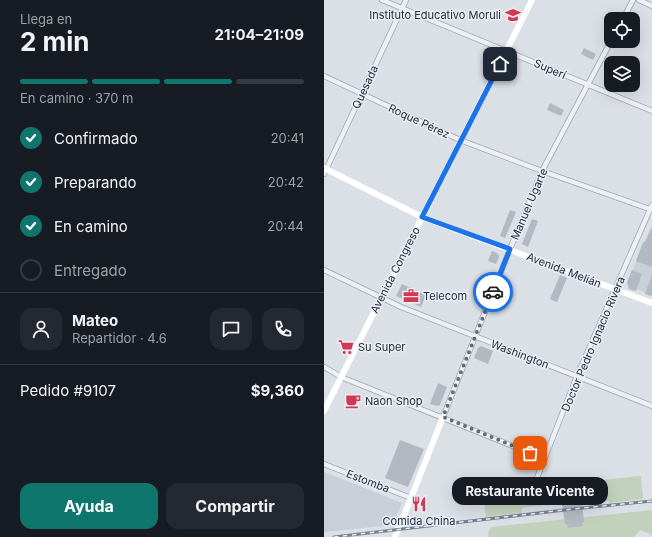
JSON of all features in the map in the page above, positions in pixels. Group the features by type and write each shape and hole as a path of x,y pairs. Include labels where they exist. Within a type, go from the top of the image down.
{"street":[{"name":"Superí","path":"382,0 652,111"},
{"name":"Quesada","path":"325,170 406,0"},
{"name":"Avenida Congreso","path":"324,411 532,0"},
{"path":"627,12 633,0"},
{"path":"639,0 652,6"},
{"name":"Manuel Ugarte","path":"395,537 542,171 607,48"},
{"name":"Roque Pérez","path":"324,76 460,140 542,171 651,208"},
{"name":"Avenida Melián","path":"325,170 422,217 652,303"},
{"name":"Doctor Pedro Ignacio Rivera","path":"536,483 577,376 651,208"},
{"name":"Washington","path":"324,270 381,298 475,337 652,406"},
{"path":"324,367 341,377 545,459"},
{"name":"Estomba","path":"324,464 411,498"}],"shaded area":[{"path":"652,225 652,295 629,286 627,283"},
{"path":"324,472 402,503 393,525 324,532"}],"green space":[{"path":"641,476 643,499 610,503 609,501 583,504 582,501 527,507 522,508 522,513 486,517 483,492"},
{"path":"652,510 652,535 640,530 634,537 489,537 488,533 491,527"}],"building":[{"path":"584,48 596,54 593,60 581,54"},
{"path":"550,103 564,110 561,116 547,110"},
{"path":"510,210 516,212 505,238 500,236"},
{"path":"532,219 538,221 528,247 522,244"},
{"path":"652,227 652,267 636,261 643,242 645,242"},
{"path":"492,251 497,253 499,257 496,264 488,261"},
{"path":"632,270 642,274 636,291 629,289 627,283"},
{"path":"560,275 567,278 557,302 550,299"},
{"path":"652,275 652,296 645,294"},
{"name":"Telecom","path":"402,284 426,295 421,307 396,296"},
{"path":"481,346 493,351 488,364 474,358 478,348"},
{"path":"438,383 447,387 440,405 437,406 430,404"},
{"path":"400,440 424,449 408,487 385,478"},
{"path":"582,502 583,526 568,528 567,524 565,524 562,504"}],"railway":[{"path":"334,537 652,501"}],"way so far":[{"path":"493,292 443,417 530,453"}],"place":[{"name":"Instituto Educativo Moruli","path":"513,15"},
{"name":"Telecom","path":"411,296"},
{"name":"Su Super","path":"346,347"},
{"name":"Naon Shop","path":"353,401"},
{"name":"Restaurante Vicente","path":"530,453"},
{"name":"Comida China","path":"419,504"}],"route":[{"path":"493,292 510,249 422,217 500,64"}]}
